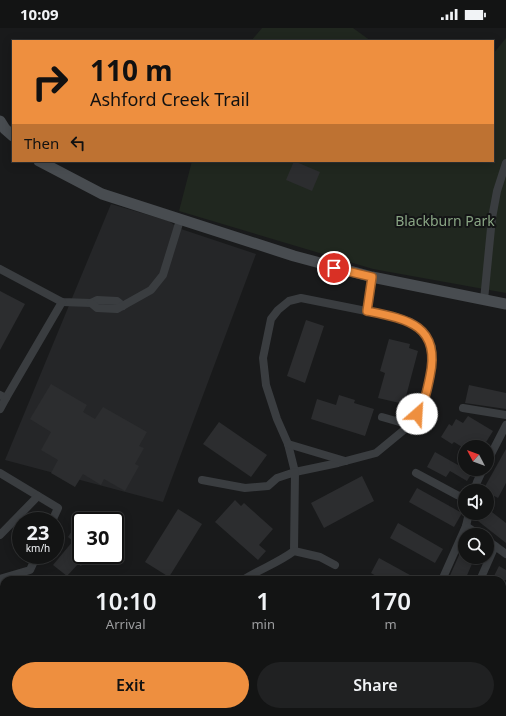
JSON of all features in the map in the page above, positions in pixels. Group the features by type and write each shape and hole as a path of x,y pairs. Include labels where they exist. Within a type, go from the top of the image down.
{"main road":[{"path":"0,121 12,135"},
{"path":"41,162 102,194 294,256 372,277 506,304"}],"street":[{"path":"484,300 492,218 497,191 506,163"},
{"path":"0,269 62,302 91,303 97,308 117,309 151,290 163,275 180,220"},
{"path":"367,311 372,277"},
{"path":"202,480 245,488 268,486 277,478 295,472 376,453 410,425 424,402 432,366 432,347 424,333 411,322 396,317 301,298 289,301 278,310 271,320 263,358 266,385 277,419 288,444 295,472 294,551"},
{"path":"0,409 3,397 62,302"},
{"path":"463,408 506,415"},
{"path":"382,417 410,425"},
{"path":"494,448 506,425"},
{"path":"288,444 346,461"},
{"path":"0,473 58,508 56,512"},
{"path":"416,473 458,495"},
{"path":"0,535 38,496"},
{"path":"444,576 467,520"},
{"path":"482,576 495,546 506,554"},
{"path":"249,576 274,564 294,551 320,557 335,565"},
{"path":"10,576 30,570 33,564"}],"shaded area":[{"path":"111,204 169,221 178,228 256,254 163,502 5,460"}],"green space":[{"path":"262,28 353,28 370,40 252,40"},
{"name":"Blackburn Park","path":"506,38 506,293 373,269 179,211 192,162 494,162 494,53"}],"building":[{"path":"294,162 320,172 312,191 286,180"},
{"path":"0,291 25,304 0,350"},
{"path":"306,320 324,326 305,383 287,376"},
{"path":"389,339 410,344 409,348 418,351 404,404 378,398 385,373 380,371"},
{"path":"51,384 87,405 83,412 95,419 103,407 147,432 139,446 144,448 135,464 139,466 125,491 104,479 101,485 83,474 75,487 51,473 58,460 41,450 51,432 30,419"},
{"path":"469,385 506,393 506,409 465,403"},
{"path":"339,395 355,400 354,403 374,409 365,436 311,419 317,399 336,405"},
{"path":"468,416 493,431 487,440 458,440 458,444 454,442 452,444 441,437 449,424 452,426 456,419 463,423"},
{"path":"219,422 267,455 251,477 203,444"},
{"path":"506,449 506,483 498,498 494,496 494,484 486,484 491,476 494,476 494,470"},
{"path":"435,452 458,465 458,476 450,471 446,477 427,467"},
{"path":"362,476 374,501 324,528 311,503"},
{"path":"458,476 470,476 467,481"},
{"path":"417,488 458,511 458,520 454,527 409,502"},
{"path":"235,500 241,506 244,503 273,529 259,545 266,551 258,560 215,522"},
{"path":"178,509 202,524 170,576 145,562"},
{"path":"494,514 506,523 506,543 494,534 494,528 487,528 478,521 494,520"},
{"path":"398,523 443,549 435,563 390,538"},
{"path":"72,531 72,540 68,537"},
{"path":"72,542 72,564 78,564 67,576 53,565 64,564 64,552"},
{"path":"379,558 412,576 376,576 371,573"},
{"path":"458,558 458,564 472,564 467,576 450,576"},
{"path":"499,566 506,570 506,576 494,576"}],"route":[{"path":"334,268 372,277 367,311 396,317 411,322 424,333 432,347 432,366 424,402 417,414"}]}
